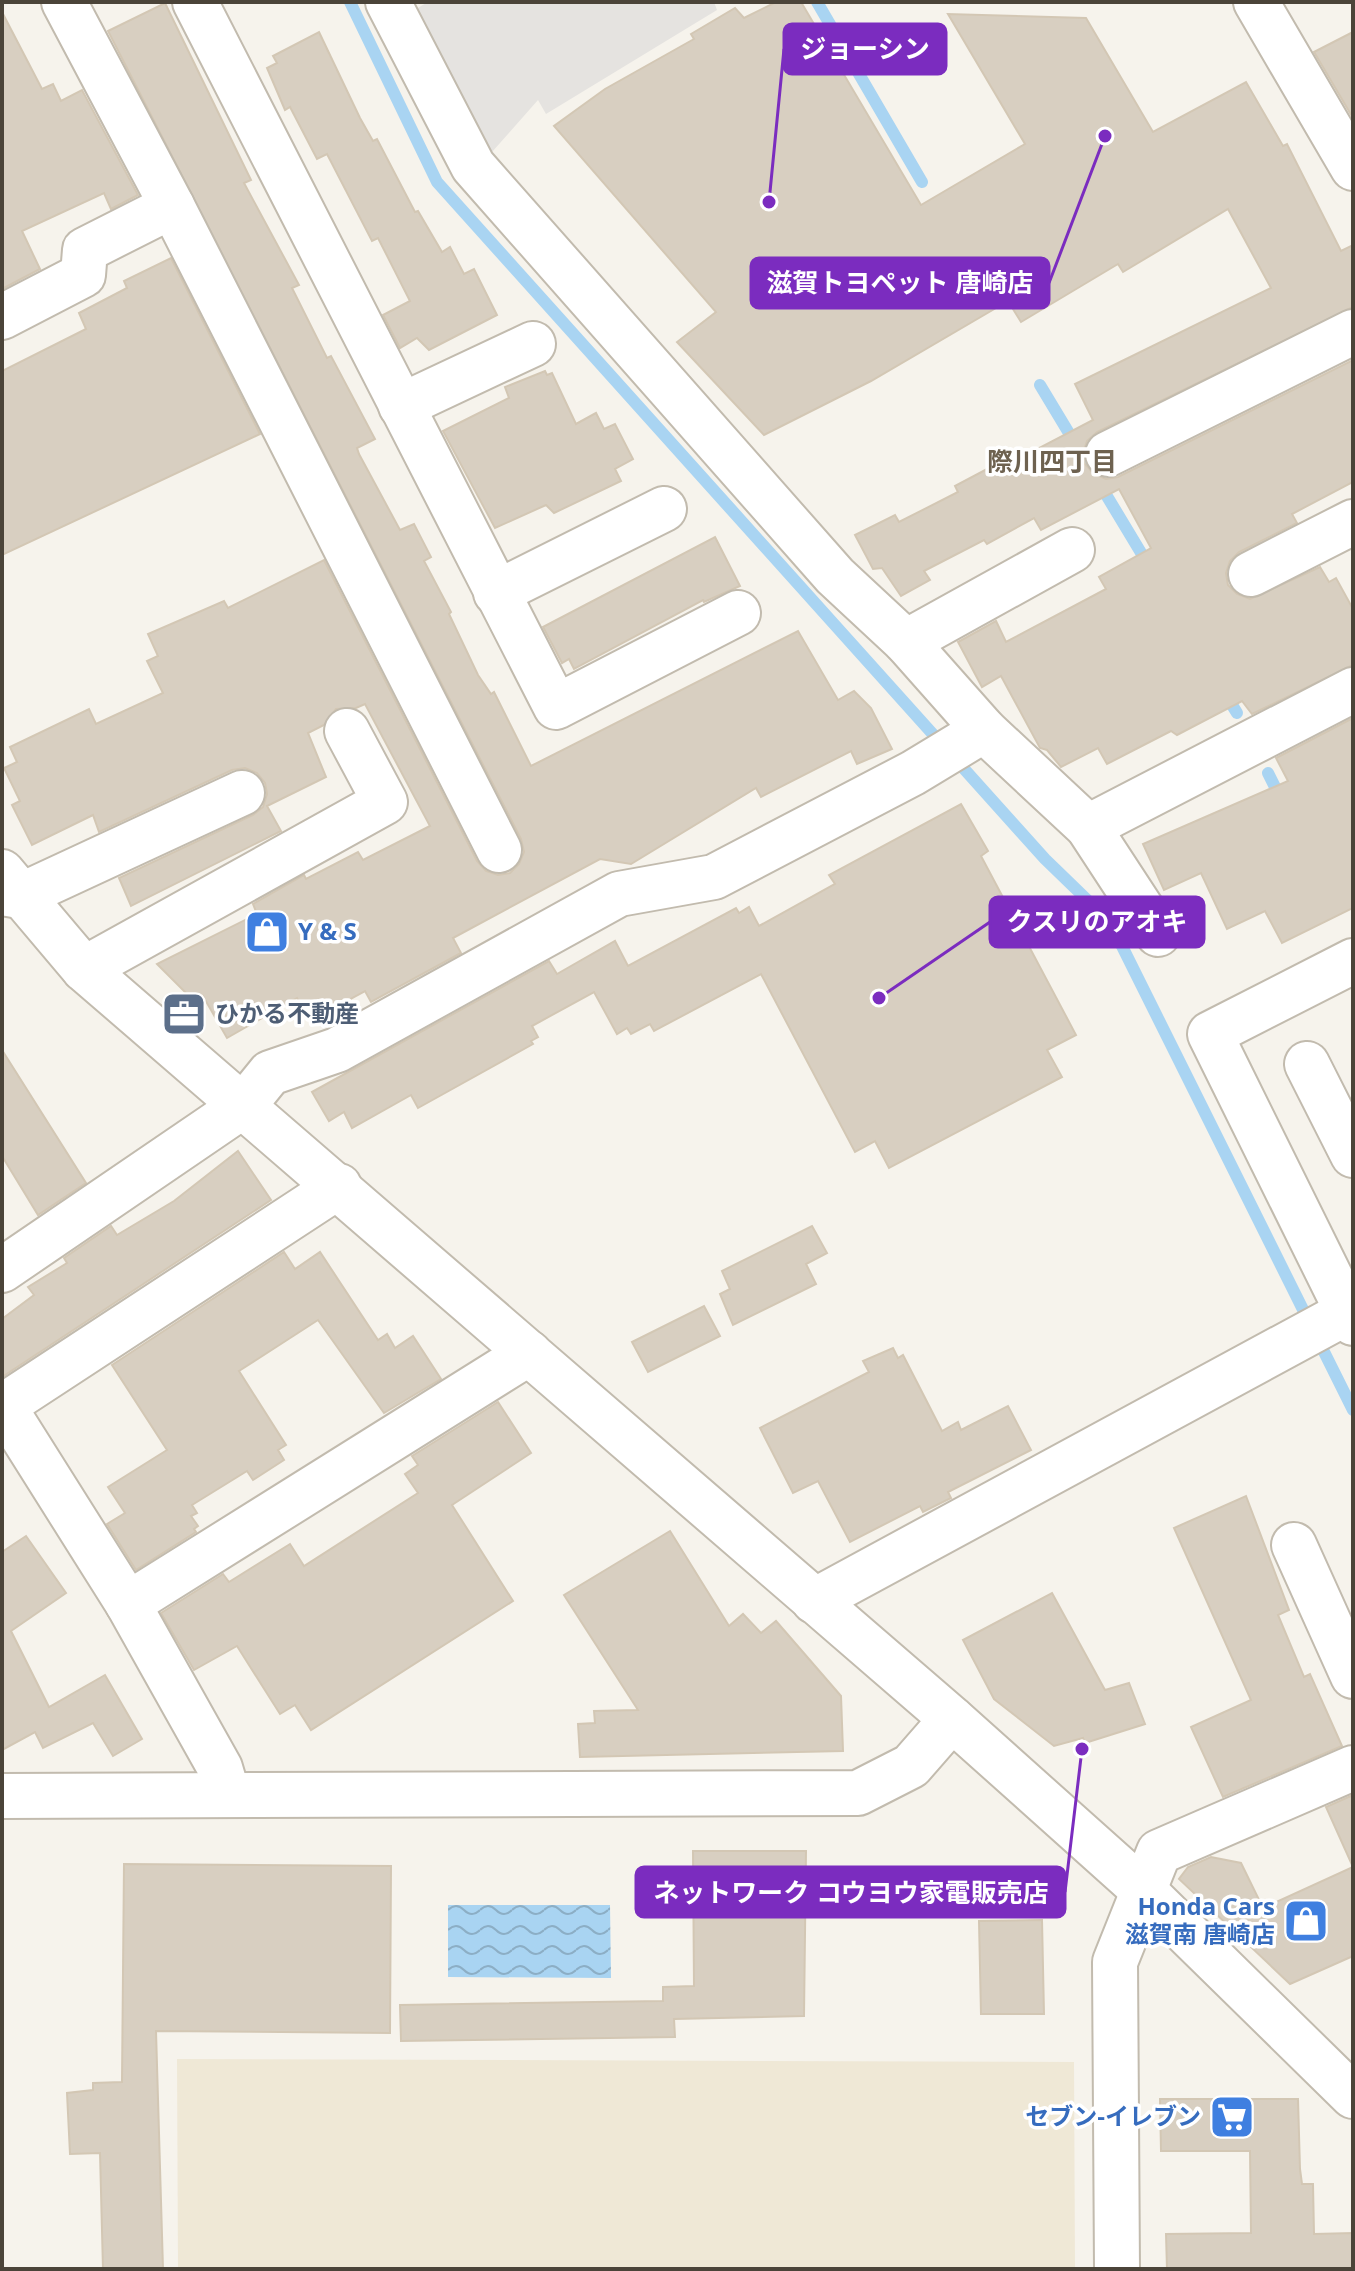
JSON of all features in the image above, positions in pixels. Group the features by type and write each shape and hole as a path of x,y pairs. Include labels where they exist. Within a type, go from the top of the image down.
{"street":[{"path":"64,2 172,206 499,850"},
{"path":"195,2 556,707 738,613"},
{"path":"388,2 473,166 835,576 906,642 979,732 1088,827 1158,934"},
{"path":"1256,2 1353,168"},
{"path":"2,317 83,275 85,250 172,206"},
{"path":"1108,454 1353,332"},
{"path":"401,406 533,344"},
{"path":"496,593 664,509"},
{"path":"1251,574 1353,522"},
{"path":"906,642 1072,550"},
{"path":"1088,827 1353,690"},
{"path":"84,969 385,802 347,731"},
{"path":"2,1270 244,1105 270,1073 337,1050 619,894 714,877 927,764 979,732"},
{"path":"242,793 8,887 84,969 339,1186 952,1719 1142,1889 1353,2096"},
{"path":"814,1601 1288,1344 1348,1315 1210,1034 1353,961"},
{"path":"1307,1064 1353,1155"},
{"path":"228,1795 220,1768 128,1604 3,1408 339,1186"},
{"path":"128,1604 529,1353"},
{"path":"1294,1545 1353,1676"},
{"path":"2,1796 858,1793 911,1766 952,1719"},
{"path":"1117,2269 1115,1962 1159,1852 1353,1768"}],"shaded area":[{"path":"428,2 714,2 717,10 546,114 538,100 492,152 416,9"},
{"path":"177,2059 1074,2062 1075,2269 178,2269"}],"water":[{"path":"448,1905 610,1905 611,1978 448,1977"}],"building":[{"path":"776,2 801,2 921,205 1025,144 948,14 1086,18 1153,132 1246,82 1283,146 1287,144 1341,251 1353,245 1353,307 1097,432 1087,441 1083,453 1085,464 1094,474 1106,479 1118,477 1353,360 1353,482 1292,514 1297,523 1239,552 1230,561 1226,573 1228,585 1237,594 1250,599 1320,567 1329,582 1336,578 1353,609 1353,665 1252,714 1242,701 1177,735 1171,731 1107,764 1098,748 1061,767 1047,750 1040,748 1001,676 982,687 958,642 996,621 1006,642 1106,589 1099,577 1151,548 1119,489 1041,530 1034,518 987,544 984,540 924,571 930,580 901,596 882,568 873,569 855,535 895,515 899,522 958,492 955,486 989,468 991,473 1093,420 1075,384 1271,288 1228,209 1123,272 1118,264 1021,322 1008,301 871,381 764,435 677,342 716,312 554,126 605,89 694,39 691,34 735,8 744,18"},
{"path":"165,3 251,180 244,183 299,285 292,288 327,358 331,356 375,439 357,448 359,454 400,530 414,524 431,557 424,561 451,612 449,614 478,675 491,694 494,692 531,766 798,631 838,700 854,691 871,708 892,749 857,764 851,751 761,797 756,788 631,864 600,859 453,938 461,953 371,1002 365,991 310,1021 297,998 227,1038 203,996 194,1001 157,964 257,914 253,904 304,875 306,879 358,852 363,860 430,826 365,704 356,708 336,709 324,725 308,733 326,777 267,806 281,831 131,906 119,878 253,815 263,807 267,794 265,783 257,773 245,768 232,770 99,832 93,815 32,845 12,805 20,801 4,768 17,762 10,747 89,709 96,724 163,693 147,661 158,656 148,634 224,601 228,608 324,560 477,861 486,871 498,875 510,873 519,864 524,852 521,839 108,31"},
{"path":"2,12 42,89 53,84 61,101 82,90 138,195 111,209 104,193 22,231 40,269 2,289"},
{"path":"319,32 360,118 373,141 377,139 415,212 418,211 442,252 450,247 464,274 474,269 497,315 429,350 417,338 400,348 383,315 410,301 378,238 372,241 327,154 317,159 290,107 285,110 267,68 277,63 273,56"},
{"path":"1353,32 1353,118 1314,52"},
{"path":"171,258 260,434 2,555 2,371 86,329 79,313 127,288 124,281"},
{"path":"545,371 547,375 552,373 576,424 596,413 604,429 615,424 633,459 615,469 621,481 554,513 546,505 495,528 443,431 509,398 505,387"},
{"path":"715,537 740,586 703,600 574,669 569,659 562,663 543,627"},
{"path":"1353,718 1353,908 1282,943 1265,911 1227,929 1201,873 1164,890 1143,844 1288,781 1276,758"},
{"path":"961,804 988,851 981,856 1076,1035 1047,1050 1062,1077 889,1168 875,1141 855,1152 761,974 654,1031 650,1024 631,1034 627,1028 617,1034 594,992 532,1026 538,1037 531,1041 533,1044 418,1108 411,1095 352,1128 344,1112 329,1121 312,1092 549,961 557,974 615,941 628,966 736,908 739,913 749,907 759,926 835,884 829,875"},
{"path":"2,1050 86,1183 38,1215 2,1156"},
{"path":"238,1151 271,1200 2,1377 2,1319 34,1295 28,1287 67,1263 64,1258 111,1226 117,1235 174,1201"},
{"path":"812,1226 827,1253 806,1264 816,1284 733,1325 720,1294 730,1289 722,1271"},
{"path":"284,1252 295,1269 320,1252 378,1340 387,1334 395,1348 413,1336 441,1379 384,1413 318,1320 239,1371 286,1445 278,1450 284,1460 253,1480 247,1471 192,1505 197,1513 191,1516 198,1526 194,1529 196,1532 136,1570 107,1524 125,1513 108,1487 167,1450 112,1365"},
{"path":"704,1306 720,1336 648,1372 632,1342"},
{"path":"893,1348 898,1358 903,1355 942,1431 958,1422 961,1430 1008,1406 1031,1450 948,1492 951,1498 923,1512 920,1506 850,1542 818,1481 793,1493 760,1428 869,1372 863,1361"},
{"path":"498,1402 531,1453 452,1505 513,1601 311,1730 295,1705 280,1714 237,1646 194,1670 161,1613 223,1574 229,1582 290,1544 304,1566 418,1493 405,1474 418,1465 412,1456"},
{"path":"1246,1496 1289,1610 1278,1615 1304,1677 1310,1674 1342,1746 1223,1797 1191,1727 1251,1700 1174,1528"},
{"path":"670,1531 729,1626 743,1614 761,1633 776,1621 841,1696 843,1751 580,1757 578,1724 595,1723 594,1711 638,1710 564,1595"},
{"path":"26,1536 66,1593 11,1631 49,1707 105,1675 142,1739 113,1756 93,1723 43,1748 35,1732 2,1750 2,1552"},
{"path":"1052,1593 1105,1690 1129,1683 1145,1724 1085,1743 1083,1738 1054,1746 994,1699 963,1640"},
{"path":"1353,1795 1353,1867 1326,1807"},
{"path":"693,1851 806,1851 804,2016 674,2019 675,2037 401,2041 400,2005 663,2001 663,1987 694,1986"},
{"path":"1211,1857 1241,1863 1263,1908 1353,1867 1353,1956 1290,1984 1179,1879 1188,1867"},
{"path":"124,1864 391,1866 390,2033 156,2031 163,2269 103,2269 100,2153 70,2154 67,2093 93,2090 93,2083 122,2082"},
{"path":"1042,1920 1044,2014 981,2014 979,1921"},
{"path":"1160,2099 1298,2099 1300,2169 1302,2184 1313,2184 1314,2234 1353,2233 1353,2269 1167,2269 1166,2234 1251,2233 1250,2151 1161,2151"}],"waterway":[{"path":"350,2 437,182 1045,859 1110,922 1353,1410"},
{"path":"817,2 922,182"},
{"path":"1040,385 1149,566"},
{"path":"1224,692 1237,713"},
{"path":"1268,773 1282,801"}],"place":[{"name":"滋賀トヨペット 唐崎店","path":"1105,136"},
{"name":"ジョーシン","path":"769,202"},
{"name":"Y & S","path":"267,932"},
{"name":"クスリのアオキ","path":"879,998"},
{"name":"ひかる不動産","path":"184,1014"},
{"name":"ネットワーク コウヨウ家電販売店","path":"1082,1749"},
{"name":"Honda Cars 滋賀南 唐崎店","path":"1306,1921"},
{"name":"セブン-イレブン","path":"1232,2117"}],"district":[{"name":"際川四丁目","path":"1052,462"}]}
